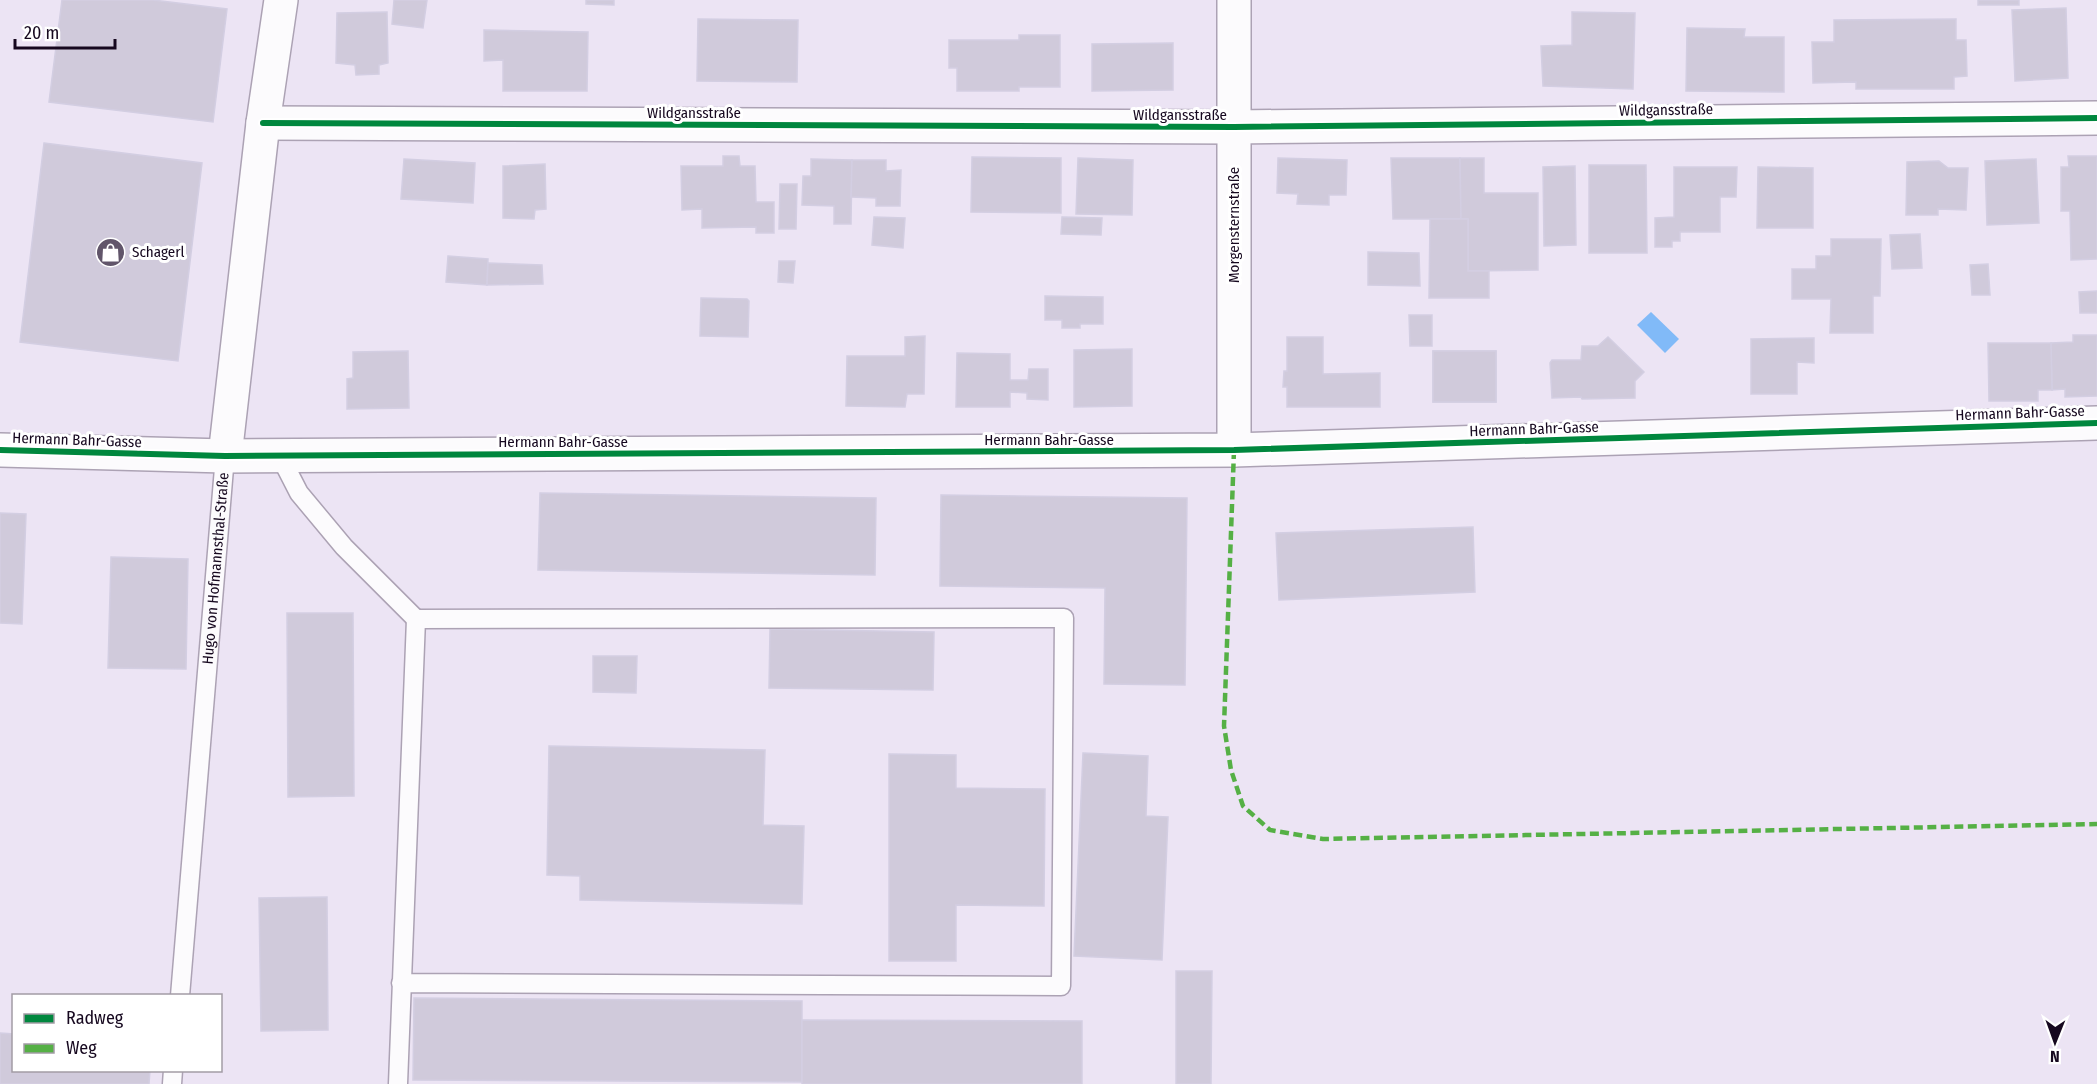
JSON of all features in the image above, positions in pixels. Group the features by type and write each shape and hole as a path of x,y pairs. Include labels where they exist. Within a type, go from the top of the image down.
{"street":[{"name":"Hugo von Hofmannsthal-Straße","path":"225,456 263,123 281,0"},
{"name":"Morgensternstraße","path":"1234,0 1234,450"},
{"name":"Wildgansstraße","path":"263,123 1234,127 2097,118"},
{"name":"Hermann Bahr-Gasse","path":"0,450 225,456 1234,450 2097,423"}],"lane":[{"name":"Hugo von Hofmannsthal-Straße","path":"180,994 225,456"},
{"path":"280,456 299,494 344,548 416,619 1064,618 1061,986 402,983"},
{"path":"398,1084 416,619"}],"water":[{"path":"1651,312 1679,339 1665,353 1637,325"}],"building":[{"path":"62,0 153,0 227,9 213,122 49,102"},
{"path":"394,0 427,0 423,28 392,24"},
{"path":"586,0 614,0 614,5 586,4"},
{"path":"1978,0 2019,0 2019,5 1978,5"},
{"path":"2066,8 2068,78 2015,81 2012,10"},
{"path":"387,12 388,63 379,65 379,74 356,75 355,65 336,63 337,13"},
{"path":"1572,12 1635,13 1633,89 1543,86 1541,46 1572,45"},
{"path":"698,19 798,20 797,82 697,81"},
{"path":"1956,19 1956,40 1966,40 1967,76 1954,77 1954,89 1856,89 1856,82 1813,83 1812,42 1834,42 1834,20"},
{"path":"1687,28 1745,29 1744,37 1784,37 1784,92 1686,91"},
{"path":"484,30 588,32 587,91 503,91 503,60 484,61"},
{"path":"1019,35 1060,35 1060,87 1019,87 1019,91 957,91 957,68 949,68 949,40 1019,40"},
{"path":"1173,43 1173,90 1092,91 1092,44"},
{"name":"Schagerl","path":"44,143 202,163 178,361 20,342"},
{"path":"723,156 739,156 740,166 755,166 756,202 774,202 774,233 756,233 756,227 702,228 702,209 682,210 681,166 723,166"},
{"path":"2068,156 2097,156 2097,259 2071,260 2070,211 2061,211 2061,167 2069,167"},
{"path":"972,157 1061,158 1061,213 971,212"},
{"path":"1078,158 1133,160 1132,215 1076,214"},
{"path":"1278,158 1347,160 1346,195 1329,195 1329,205 1297,204 1298,194 1277,193"},
{"path":"1391,158 1460,158 1461,219 1393,219"},
{"path":"1460,158 1484,158 1484,193 1538,193 1538,270 1468,271 1468,219 1461,219"},
{"path":"404,159 475,163 473,203 401,199"},
{"path":"811,159 852,160 851,224 834,224 834,206 802,205 803,176 811,176"},
{"path":"2036,159 2039,223 1987,225 1985,161"},
{"path":"852,160 886,160 886,171 901,170 900,206 876,206 876,198 851,197"},
{"path":"1939,161 1948,168 1968,168 1966,210 1938,209 1938,215 1906,215 1907,162"},
{"path":"545,164 546,209 535,210 534,219 503,218 503,166"},
{"path":"1589,165 1646,165 1647,253 1589,253"},
{"path":"1575,166 1576,245 1544,246 1543,167"},
{"path":"1674,167 1737,167 1736,197 1720,197 1720,232 1680,232 1680,241 1672,241 1672,247 1655,247 1655,218 1674,217"},
{"path":"1758,167 1813,168 1813,228 1757,228"},
{"path":"780,184 797,184 796,229 779,229"},
{"path":"874,217 905,218 903,248 872,245"},
{"path":"1062,217 1102,218 1101,235 1061,234"},
{"path":"1430,219 1468,219 1468,271 1489,271 1489,298 1429,298"},
{"path":"1920,234 1922,268 1892,269 1890,235"},
{"path":"1831,239 1881,239 1880,296 1873,296 1873,333 1830,333 1831,299 1792,299 1792,269 1816,269 1816,256 1831,256"},
{"path":"1368,252 1419,253 1420,286 1368,285"},
{"path":"448,256 488,259 487,285 446,282"},
{"path":"779,261 795,261 793,283 778,282"},
{"path":"488,263 542,265 543,284 487,285"},
{"path":"1988,264 1990,295 1972,295 1970,265"},
{"path":"2097,291 2097,313 2080,313 2079,292"},
{"path":"1045,296 1103,297 1103,324 1080,324 1080,328 1062,328 1062,320 1045,320"},
{"path":"701,298 747,299 749,301 748,337 700,336"},
{"path":"1409,315 1432,315 1432,346 1410,346"},
{"path":"2073,335 2097,335 2097,396 2065,397 2065,389 2052,390 2051,343 2073,342"},
{"path":"925,336 924,394 907,394 905,407 846,406 847,356 905,356 905,337"},
{"path":"1287,337 1323,337 1323,374 1380,373 1380,407 1287,407 1287,387 1283,387 1284,371 1287,371"},
{"path":"1608,337 1644,372 1635,381 1635,398 1552,398 1550,363 1552,360 1581,360 1582,346 1598,346"},
{"path":"1814,338 1814,363 1797,362 1797,394 1751,394 1751,339"},
{"path":"1988,343 2051,343 2052,390 2038,390 2038,401 1989,401"},
{"path":"1132,349 1132,406 1074,407 1074,350"},
{"path":"408,351 409,408 347,409 347,379 353,378 353,352"},
{"path":"1433,351 1496,351 1496,402 1433,402"},
{"path":"1433,351 1496,351 1496,402 1433,402"},
{"path":"957,353 1010,354 1010,380 1028,380 1029,369 1048,369 1048,400 1027,399 1027,393 1010,392 1010,407 956,407"},
{"path":"540,493 876,498 875,575 538,570"},
{"path":"941,495 1187,498 1185,685 1104,684 1105,588 940,586"},
{"path":"0,513 26,514 22,624 0,623"},
{"path":"1473,527 1475,592 1279,600 1276,533"},
{"path":"111,557 188,559 186,669 108,668"},
{"path":"287,613 353,613 354,796 288,797"},
{"path":"770,629 934,632 933,690 769,688"},
{"path":"593,656 637,656 636,693 593,692"},
{"path":"549,746 765,750 763,825 804,826 802,904 580,900 580,876 547,875"},
{"path":"1083,753 1148,756 1146,816 1168,817 1162,960 1074,956"},
{"path":"889,754 956,755 956,788 1045,789 1044,906 956,905 956,961 889,961"},
{"path":"327,897 328,1030 261,1031 259,898"},
{"path":"1176,971 1212,971 1211,1084 1176,1084"},
{"path":"414,998 802,1001 802,1082 413,1080"},
{"path":"802,1020 1082,1021 1082,1084 802,1084"},
{"path":"0,1033 12,1034 12,1072 150,1072 149,1084 0,1084"}],"marked path":[{"path":"1234,450 1224,726 1231,770 1243,806 1270,830 1323,839 2097,824"}],"cycle path":[{"path":"263,123 1234,127 2097,118"},
{"path":"0,450 225,456 1234,450 2097,423"}],"place":[{"name":"Schagerl","path":"111,252"}]}
